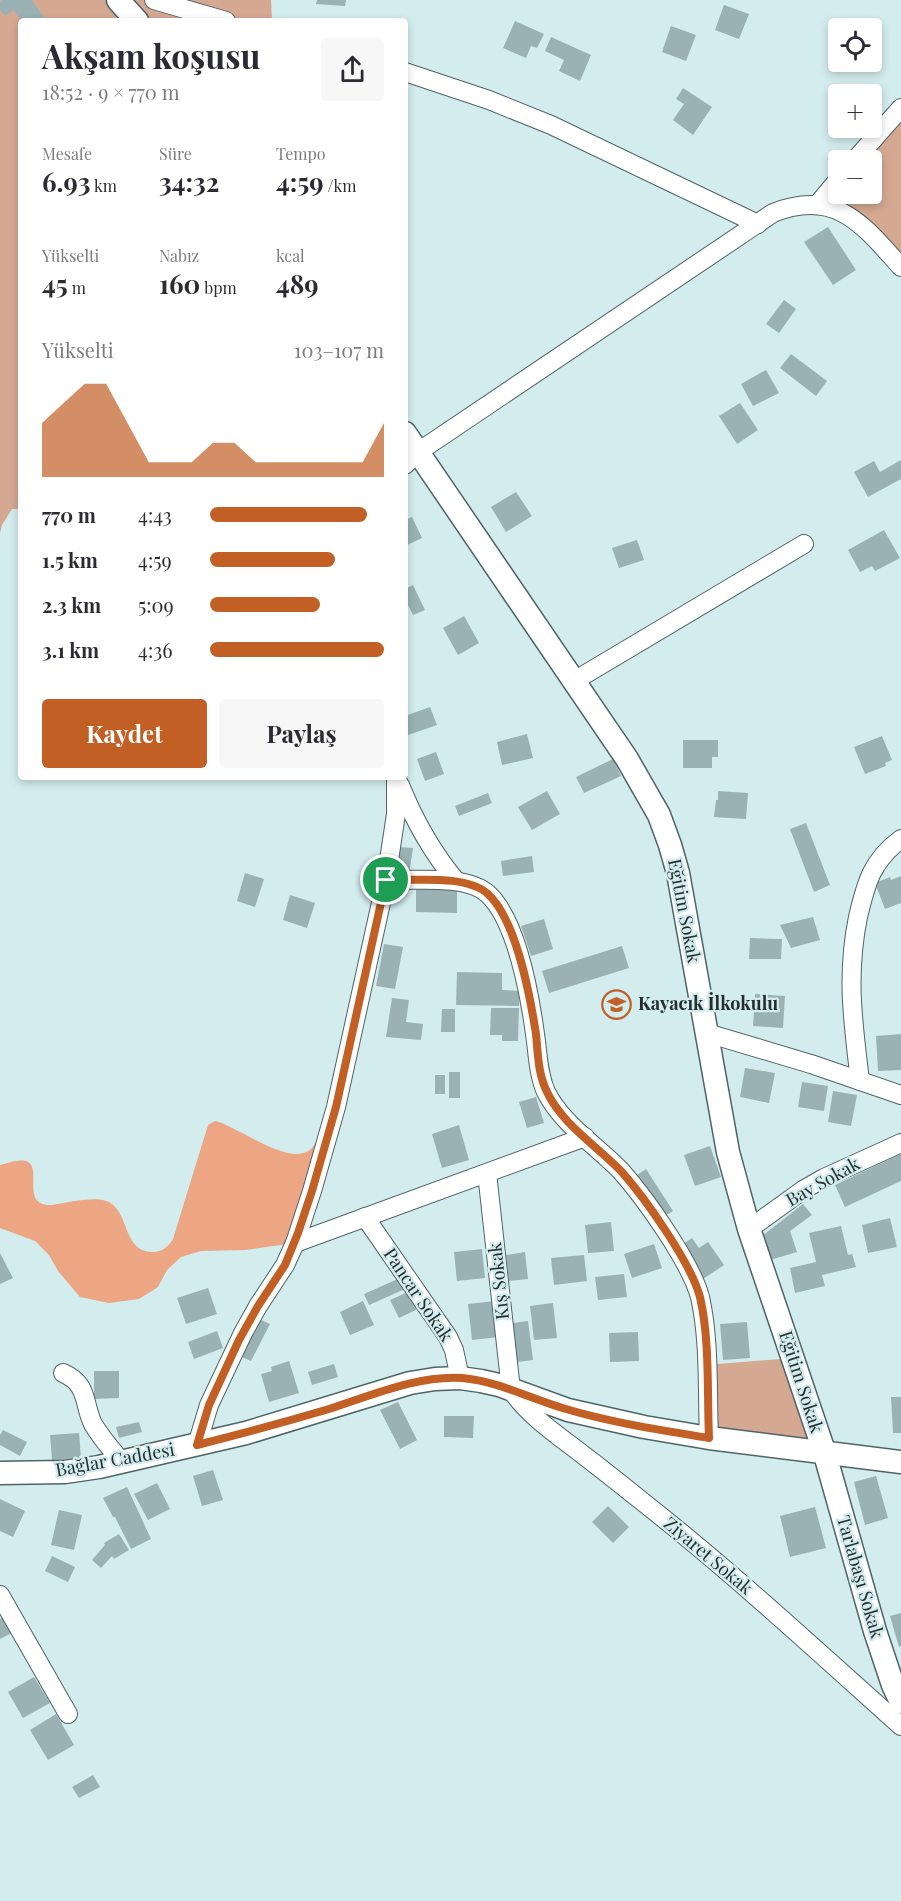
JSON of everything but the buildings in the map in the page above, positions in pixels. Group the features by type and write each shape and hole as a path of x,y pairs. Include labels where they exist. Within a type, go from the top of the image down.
{"street":[{"path":"118,0 134,18"},
{"path":"154,0 216,18"},
{"path":"408,73 489,100 551,125 758,224"},
{"path":"864,150 901,108"},
{"path":"817,205 828,192"},
{"path":"411,458 773,213 786,208 817,205 842,212 856,219 870,232 901,267"},
{"name":"Eğitim Sokak","path":"411,458 574,681 627,759 659,815 678,873 728,1152 749,1229 824,1451"},
{"path":"574,681 804,544"},
{"path":"197,1445 209,1405 235,1349 258,1306 285,1265 295,1243 312,1191 336,1107 386,880 396,814 396,780"},
{"path":"397,780 429,846 456,881"},
{"path":"860,1081 850,993 854,936 866,884 873,869 881,856 901,839"},
{"path":"386,880 456,881 469,884 487,894 495,902 513,939 530,998 541,1076 546,1091 563,1116 636,1189 695,1283 703,1312 709,1438"},
{"path":"707,1033 901,1095"},
{"path":"295,1243 585,1137"},
{"name":"Bay Sokak","path":"749,1229 803,1190 824,1178 901,1143"},
{"name":"Kış Sokak","path":"487,1173 511,1390"},
{"name":"Pancar Sokak","path":"364,1217 448,1337 454,1350 460,1378"},
{"path":"63,1373 78,1383 87,1400 96,1429 122,1462"},
{"name":"Bağlar Caddesi","path":"0,1473 86,1470 285,1422 410,1383 460,1378 481,1381 568,1410 609,1420 709,1438 901,1462"},
{"name":"Ziyaret Sokak","path":"511,1390 526,1410 720,1563 901,1726"},
{"name":"Tarlabaşı Sokak","path":"824,1451 875,1631 901,1702"},
{"path":"0,1595 68,1714"}],"shaded area":[{"path":"0,0 271,0 272,18 18,18 18,509 12,509 0,533"},
{"path":"901,108 901,267 870,232 817,205 828,192 828,204 882,204 882,150 864,150 874,138 882,138 882,129"},
{"path":"215,1121 277,1150 290,1153 302,1153 311,1149 325,1129 295,1243 246,1250 201,1251 181,1257 167,1270 158,1287 139,1299 109,1303 80,1297 58,1271 49,1255 35,1241 0,1228 0,1165 22,1160 32,1166 34,1194 42,1204 52,1205 92,1199 106,1201 117,1210 136,1245 142,1250 151,1252 161,1250 173,1239 208,1125"},
{"path":"793,1358 824,1451 709,1438 706,1365"}],"place":[{"name":"Kayacık İlkokulu","path":"617,1004"}],"route":[{"path":"386,880 456,881 479,888 495,902 513,939 530,998 541,1076 546,1091 563,1116 636,1189 686,1264 695,1283 703,1312 709,1438 609,1420 568,1410 499,1385 460,1378 410,1383 295,1419 197,1445 209,1405 239,1340 285,1265 295,1243 336,1107 386,880"}]}
